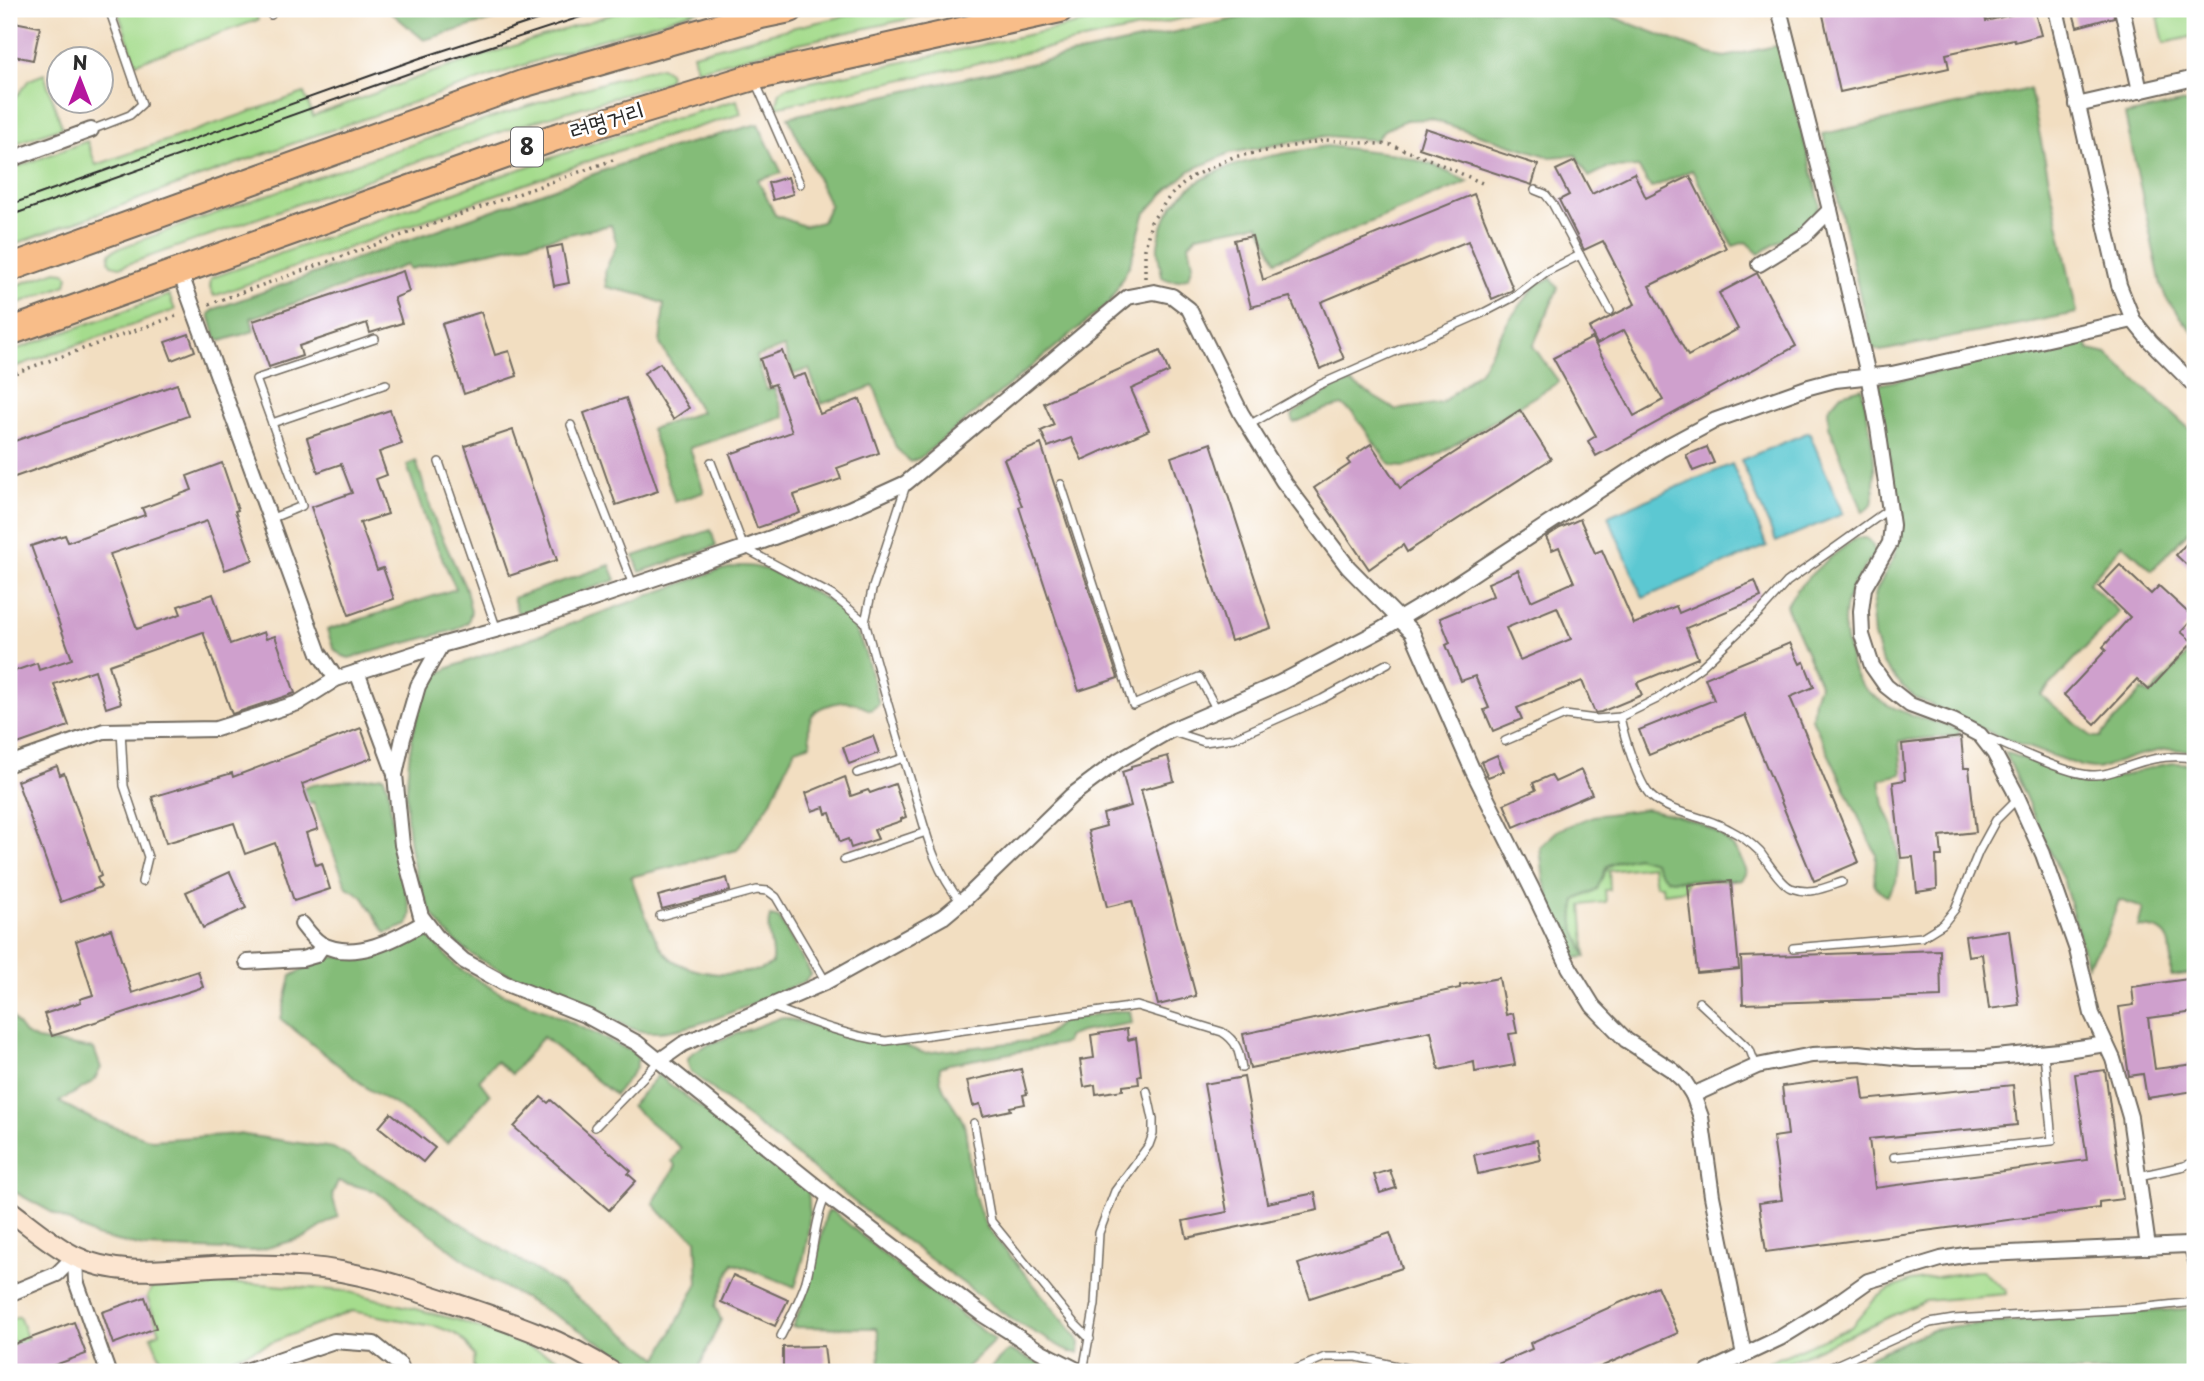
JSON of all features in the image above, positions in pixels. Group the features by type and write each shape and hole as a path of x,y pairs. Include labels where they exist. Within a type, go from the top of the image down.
{"highway":[{"path":"9,268 522,84 790,9"},
{"name":"려명거리","path":"9,332 553,138 753,77 1060,9"}],"street":[{"path":"1779,9 1830,210 1867,375 1878,428 1892,525 1890,543 1864,588 1862,635 1872,666 1885,686 1910,705 1980,734 1994,753 2018,799 2047,866 2077,950 2092,1014 2113,1059 2130,1117 2148,1247"},
{"path":"2056,9 2119,285 2133,320 2195,386"},
{"path":"2122,9 2140,91"},
{"path":"2077,105 2195,78"},
{"path":"9,160 91,130"},
{"path":"1759,264 1803,237 1830,210"},
{"path":"180,272 319,653 336,679"},
{"path":"9,764 104,731 216,729 298,703 336,679 441,645 497,631 744,548 849,509 906,483 1128,297 1154,292 1172,296 1189,309 1249,425 1283,481 1348,567 1412,632 1472,769 1569,967 1593,1006 1626,1040 1672,1070 1684,1081 1693,1095 1702,1117 1712,1196 1744,1355"},
{"path":"659,1061 683,1044 826,982 943,917 1071,796 1119,760 1169,731 1280,683 1400,618 1451,588 1662,449 1716,420 1809,387 1867,375 1892,374 2133,320"},
{"path":"441,645 418,686 396,775 402,845 421,916 436,936 464,961 504,983 587,1016 637,1043 826,1194 990,1320 1040,1351 1082,1372"},
{"path":"357,672 396,775"},
{"path":"302,924 313,938 323,945 342,950 369,947 404,934 425,922"},
{"path":"247,961 302,959 316,954 323,945"},
{"path":"1693,1095 1757,1066 1812,1055 1859,1053 1914,1059 1962,1058 2045,1053 2106,1044"},
{"path":"9,1210 75,1256 101,1265 136,1271 268,1265 310,1267 344,1273 403,1286 524,1327 566,1346 612,1372"},
{"path":"1708,1372 1780,1338 1838,1303 1868,1281 1941,1259 1965,1255 2191,1245"},
{"path":"9,1294 57,1274 75,1256"},
{"path":"75,1256 76,1281 108,1372"},
{"path":"57,1274 76,1281"},
{"path":"243,1372 334,1341 374,1344 400,1365 403,1372"}],"lane":[{"path":"91,130 130,115 142,104 109,9"},
{"path":"753,77 800,184"},
{"path":"1535,190 1545,194 1552,203 1610,311"},
{"path":"1249,425 1319,384 1485,313 1512,298 1546,272 1580,255"},
{"path":"270,519 302,506 256,379 375,339"},
{"path":"272,423 386,384"},
{"path":"571,425 633,585"},
{"path":"439,462 497,631"},
{"path":"712,462 744,548 832,595 865,622"},
{"path":"906,483 872,590 865,622 939,871 961,902"},
{"path":"1061,484 1133,705 1199,677 1217,710"},
{"path":"1505,741 1566,715 1596,719 1620,717 1657,699 1701,667 1760,612 1787,582 1889,508"},
{"path":"1169,731 1204,742 1234,738 1322,699 1388,663"},
{"path":"1620,717 1624,735 1645,787 1652,797 1668,807 1731,830 1757,849 1787,887 1810,893 1842,882"},
{"path":"121,730 124,786 148,857 142,882"},
{"path":"1980,734 2084,775 2108,773 2164,757 2185,756 2195,759"},
{"path":"857,772 904,758"},
{"path":"1793,948 1923,937 1943,924 1955,909 1979,851 1996,820 2018,799"},
{"path":"844,860 926,832"},
{"path":"660,916 757,890 768,891 776,897 826,982"},
{"path":"1699,1002 1749,1050 1757,1066"},
{"path":"771,1006 832,1028 886,1041 1137,1006 1222,1032 1232,1038 1239,1050 1242,1068"},
{"path":"1894,1157 2052,1141 2045,1053"},
{"path":"595,1127 659,1061"},
{"path":"1082,1372 1090,1339 1098,1281 1099,1233 1103,1218 1115,1191 1149,1145 1153,1133 1147,1091"},
{"path":"974,1123 991,1221 1090,1339"},
{"path":"2138,1177 2195,1161"},
{"path":"781,1336 806,1282 816,1223 826,1194"},
{"path":"2191,1245 2195,1273"},
{"path":"1820,1372 1930,1323 2036,1312 2129,1309 2195,1302"},
{"path":"1289,1372 1325,1357 1357,1357 1410,1369"}],"path":[{"path":"1144,294 1145,249 1151,222 1170,196 1191,177 1233,157 1326,140 1391,145 1482,183"},
{"path":"9,375 613,160"}],"green space":[{"path":"117,9 254,9 258,20 136,63"},
{"path":"387,9 529,9 424,40"},
{"path":"628,9 703,9 596,41 319,134 9,246 9,170 87,141 96,165 304,93 313,116 430,73"},
{"path":"877,9 953,9 795,44 697,70 693,54"},
{"path":"1147,9 1226,9 776,107 780,92 788,87"},
{"path":"1280,9 1592,9 1710,54 1725,57 1780,45 1820,204 1803,225 1759,254 1746,242 1733,246 1692,170 1651,188 1638,167 1607,168 1589,177 1576,155 1550,157 1430,119 1406,120 1384,130 1376,140 1326,136 1230,153 1189,171 1144,215 1130,264 1109,303 920,458 910,462 896,448 874,386 821,404 809,369 793,374 784,347 756,357 767,390 774,388 784,417 690,448 704,492 675,502 651,429 701,412 660,344 664,304 642,295 606,287 605,271 617,244 611,225 409,269 407,265 251,318 254,331 221,341 216,339 209,314 215,309 650,154 758,124 782,173 758,180 775,215 804,226 822,222 830,205 788,117"},
{"path":"2195,9 2195,36 2164,43 2158,17"},
{"path":"661,67 669,72 670,77 665,82 512,128 120,267 111,265 109,261 110,253 114,250 311,179 509,112"},
{"path":"44,74 46,116 58,116 62,127 17,143 9,117 9,106 29,80"},
{"path":"2030,89 2077,313 1881,351 1872,348 1823,134"},
{"path":"737,100 741,114 614,152 214,296 210,287 211,278 611,137"},
{"path":"2195,100 2195,335 2166,298 2161,285 2125,115"},
{"path":"1327,146 1396,154 1433,165 1468,182 1276,261 1259,224 1197,235 1189,244 1193,264 1189,277 1175,281 1162,277 1158,245 1166,218 1180,197 1199,181 1248,161"},
{"path":"56,271 65,272 68,276 66,285 9,307 9,288"},
{"path":"1551,278 1558,288 1533,346 1559,382 1437,455 1405,467 1393,466 1354,414 1342,405 1294,423 1294,413 1337,386 1351,383 1396,410 1441,403 1480,371 1509,320 1537,284"},
{"path":"169,295 175,310 9,369 9,352"},
{"path":"2086,340 2089,350 2107,354 2195,434 2195,525 2152,570 2123,544 2089,583 2119,612 2041,695 2092,737 2100,737 2142,690 2150,695 2195,646 2195,751 2167,749 2135,756 2098,769 2081,766 2000,737 1916,698 1882,663 1874,636 1872,612 1876,591 1894,557 1900,537 1896,495 1876,385"},
{"path":"1862,388 1873,447 1875,476 1872,505 1863,512 1829,426 1828,409 1841,394"},
{"path":"416,461 436,524 466,589 471,612 468,622 455,630 349,658 343,656 334,648 327,630 456,589 426,522 407,465"},
{"path":"711,530 716,546 640,572 634,556"},
{"path":"1856,538 1866,538 1872,543 1875,553 1854,584 1845,608 1845,635 1855,675 1873,696 1886,704 1916,717 1959,729 1959,735 1899,741 1902,774 1880,779 1884,806 1894,828 1899,859 1896,882 1887,896 1874,886 1876,854 1812,719 1814,699 1820,683 1786,606 1808,577"},
{"path":"610,565 616,580 518,614 513,598"},
{"path":"740,566 762,568 775,573 825,598 840,610 850,621 863,647 879,704 871,710 842,702 822,707 813,715 809,725 811,744 795,749 770,803 737,850 631,877 657,940 668,956 679,964 724,974 767,967 772,964 768,928 770,916 779,918 811,974 804,982 706,1022 666,1031 640,1031 625,1026 591,1006 495,968 477,958 446,932 431,910 419,884 412,856 407,796 412,739 426,687 431,679 442,671 716,571"},
{"path":"2005,752 2084,779 2098,780 2167,764 2195,765 2195,973 2171,976 2170,947 2165,935 2159,930 2138,927 2143,908 2119,900 2106,936 2087,965 2064,882"},
{"path":"383,776 388,786 395,845 411,914 408,925 386,933 362,896 347,887 313,802 263,819 259,806 312,785"},
{"path":"1645,809 1692,820 1720,835 1740,858 1746,873 1741,880 1671,880 1662,876 1654,862 1637,857 1607,866 1597,889 1576,900 1573,917 1575,930 1586,957 1575,958 1569,952 1544,881 1540,847 1558,830 1593,816"},
{"path":"1637,857 1654,862 1667,878 1687,879 1685,890 1663,893 1662,885 1655,885 1652,866 1609,871 1610,890 1605,890 1606,902 1582,905 1586,957 1575,930 1573,917 1576,900 1597,889 1611,865"},
{"path":"423,931 457,967 500,993 547,1011 635,1053 638,1057 636,1068 615,1095 543,1037 512,1074 496,1061 479,1080 490,1095 447,1143 399,1107 368,1089 281,1019 291,976 325,958 378,953"},
{"path":"1130,1011 1132,1023 1080,1032 1067,1037 1066,1043 940,1067 941,1082 964,1126 972,1184 988,1229 1076,1336 1080,1343 1079,1353 1070,1352 1014,1321 867,1212 691,1072 688,1064 688,1058 693,1052 707,1045 782,1017 865,1041 900,1044 924,1053 1028,1041 1043,1037 1064,1020"},
{"path":"9,1013 25,1034 37,1040 94,1049 101,1068 93,1082 59,1102 94,1120 152,1140 238,1134 333,1148 408,1190 567,1290 658,1358 698,1283 696,1239 662,1214 653,1203 676,1166 672,1161 681,1148 631,1106 658,1075 808,1189 807,1239 795,1287 733,1263 715,1306 721,1320 697,1372 647,1372 565,1321 489,1279 375,1191 338,1181 332,1195 338,1216 306,1237 256,1251 144,1247 95,1236 9,1189"},
{"path":"828,1211 833,1211 902,1270 995,1340 962,1372 880,1372 877,1328 792,1327 808,1287"},
{"path":"1982,1271 2006,1290 2006,1294 1925,1301 1766,1372 1746,1372 1851,1327 1875,1299 1890,1289 1911,1281"},
{"path":"201,1284 260,1284 346,1291 458,1320 556,1357 575,1372 477,1372 473,1366 474,1356 467,1344 456,1334 438,1327 352,1311 196,1372 185,1372 171,1368 162,1359 151,1336 160,1332 147,1297 152,1288"},
{"path":"2195,1308 2195,1372 1836,1372 1932,1330"},
{"path":"19,1316 40,1372 21,1372 9,1336 9,1320"},
{"path":"1009,1350 1058,1372 986,1372"}],"water":[{"path":"1809,432 1843,514 1776,542 1741,460"},
{"path":"1732,464 1767,546 1643,598 1608,516"}],"building":[{"path":"1850,9 1983,9 1986,21 2034,9 2041,35 1946,54 1949,68 1840,92 1823,15"},
{"path":"2072,9 2113,9 2114,17 2077,27"},
{"path":"9,21 40,27 33,60 9,55"},
{"path":"1425,128 1538,165 1532,185 1419,148"},
{"path":"1575,161 1592,194 1634,173 1646,198 1690,176 1726,248 1649,286 1688,356 1738,329 1719,293 1757,273 1796,346 1596,456 1588,441 1596,436 1553,358 1592,338 1634,416 1663,400 1624,330 1597,344 1589,328 1635,304 1603,241 1584,250 1559,200 1569,195 1556,170"},
{"path":"788,177 793,194 773,200 768,183"},
{"path":"1474,194 1513,289 1511,291 1492,299 1468,241 1321,302 1344,359 1320,369 1290,297 1251,307 1234,240 1252,236 1263,280"},
{"path":"562,245 569,283 554,286 547,248"},
{"path":"403,271 409,292 394,298 402,323 370,333 367,323 299,346 302,356 269,367 253,321"},
{"path":"481,312 495,355 509,351 517,376 464,394 442,324"},
{"path":"189,334 195,351 172,360 165,342"},
{"path":"782,351 792,378 805,374 820,414 860,399 879,453 837,468 841,479 794,495 800,513 757,528 730,454 792,432 775,384 769,386 760,359"},
{"path":"1160,351 1169,372 1131,389 1149,430 1082,460 1071,438 1048,447 1041,431 1054,425 1044,403"},
{"path":"660,363 689,408 673,419 644,373"},
{"path":"177,384 188,416 9,479 9,443"},
{"path":"626,398 658,491 616,505 584,413"},
{"path":"390,410 402,444 379,452 387,475 376,479 388,514 360,523 377,570 383,568 394,599 349,615 311,507 352,493 341,464 318,472 307,438"},
{"path":"1520,410 1551,459 1407,552 1403,545 1369,569 1314,488 1350,464 1347,460 1371,444 1400,488"},
{"path":"513,430 557,560 509,576 465,446"},
{"path":"1211,443 1271,628 1231,641 1171,457"},
{"path":"1041,444 1118,678 1079,691 1019,507 1022,506 1004,459"},
{"path":"1707,447 1714,463 1693,471 1686,455"},
{"path":"222,463 238,510 235,511 253,560 225,570 207,521 110,554 137,629 181,614 178,606 213,594 230,644 264,632 266,639 275,636 295,693 232,714 203,632 109,665 121,703 106,708 95,670 54,684 69,726 9,747 9,673 37,663 39,670 72,659 31,546 65,535 68,542 145,515 142,508 192,490 187,476"},
{"path":"1580,519 1595,553 1602,550 1634,624 1676,606 1679,613 1755,581 1761,597 1686,628 1698,658 1637,683 1642,695 1595,713 1582,681 1517,708 1522,719 1493,731 1484,710 1489,708 1475,676 1461,681 1446,645 1450,643 1440,618 1493,596 1488,583 1518,570 1531,601 1574,582 1559,547 1552,550 1546,537","holes":["1557,607 1571,639 1520,660 1506,628"]},
{"path":"2195,534 2195,573 2176,555"},
{"path":"2120,565 2151,594 2159,586 2194,618 2181,632 2193,642 2149,690 2137,679 2095,724 2064,695 2106,650 2103,647 2130,617 2099,587"},
{"path":"1790,643 1800,664 1804,662 1814,687 1790,697 1859,862 1814,881 1745,715 1649,755 1639,730 1714,700 1705,678"},
{"path":"361,728 372,758 302,784 318,829 306,833 316,865 322,863 330,889 294,901 275,843 245,854 234,823 166,843 152,797 232,773 233,777"},
{"path":"873,736 879,753 849,764 843,747"},
{"path":"1961,737 1964,768 1969,768 1976,832 1940,836 1942,856 1936,856 1937,889 1917,892 1913,857 1901,858 1893,782 1905,780 1902,744"},
{"path":"1497,755 1504,771 1488,777 1481,762"},
{"path":"1168,756 1174,781 1141,790 1196,996 1158,1005 1132,901 1107,907 1088,831 1106,826 1103,814 1131,806 1122,772 1131,769 1131,766"},
{"path":"57,766 60,775 64,773 101,876 97,878 101,887 61,902 17,781"},
{"path":"1581,770 1592,794 1514,827 1504,804 1536,790 1533,783 1551,775 1555,782"},
{"path":"845,777 851,796 868,790 870,793 895,784 906,817 874,830 878,839 851,848 848,839 840,842 830,813 826,814 824,807 812,811 806,793"},
{"path":"230,872 246,908 203,928 186,892"},
{"path":"727,878 730,891 662,909 658,896"},
{"path":"1731,881 1739,969 1697,973 1688,885"},
{"path":"111,929 132,993 198,971 203,987 52,1036 44,1014 81,1002 80,999 93,995 76,941"},
{"path":"2009,930 2019,1005 1989,1009 1982,954 1968,956 1965,936"},
{"path":"1940,950 1941,997 1743,1004 1741,957"},
{"path":"1499,978 1506,1015 1513,1013 1517,1033 1509,1034 1515,1065 1475,1072 1474,1062 1439,1070 1431,1031 1250,1068 1243,1034"},
{"path":"2195,978 2195,1012 2148,1018 2155,1069 2195,1064 2195,1091 2147,1098 2143,1074 2129,1076 2119,1007 2134,1005 2132,987"},
{"path":"1127,1029 1128,1040 1136,1038 1141,1075 1138,1076 1139,1084 1123,1086 1123,1090 1096,1094 1095,1085 1084,1087 1080,1060 1094,1058 1091,1035"},
{"path":"1021,1069 1027,1094 1023,1095 1025,1104 983,1116 980,1104 973,1106 967,1081"},
{"path":"2105,1070 2123,1199 2099,1202 2099,1208 1766,1252 1759,1203 1782,1200 1773,1137 1788,1135 1782,1086 1861,1076 1864,1100 2013,1085 2017,1125 1869,1139 1875,1188 2087,1160 2075,1074"},
{"path":"1244,1077 1267,1203 1315,1193 1318,1210 1187,1238 1183,1221 1227,1212 1204,1084"},
{"path":"541,1097 548,1103 551,1100 631,1171 628,1174 636,1181 609,1210 514,1127"},
{"path":"391,1113 435,1148 423,1162 379,1127"},
{"path":"1537,1140 1541,1160 1478,1174 1474,1155"},
{"path":"1390,1170 1396,1188 1380,1193 1374,1175"},
{"path":"1390,1233 1402,1268 1310,1298 1298,1264"},
{"path":"733,1275 788,1300 775,1326 721,1302"},
{"path":"1657,1286 1678,1333 1589,1372 1480,1372 1532,1349 1530,1343"},
{"path":"145,1297 156,1328 113,1344 102,1312"},
{"path":"74,1322 86,1354 35,1372 9,1372 9,1346"},
{"path":"824,1346 827,1372 783,1372 783,1347"}],"tram line":[{"path":"9,205 420,58 570,9"},
{"path":"9,216 424,68 605,9"}]}
